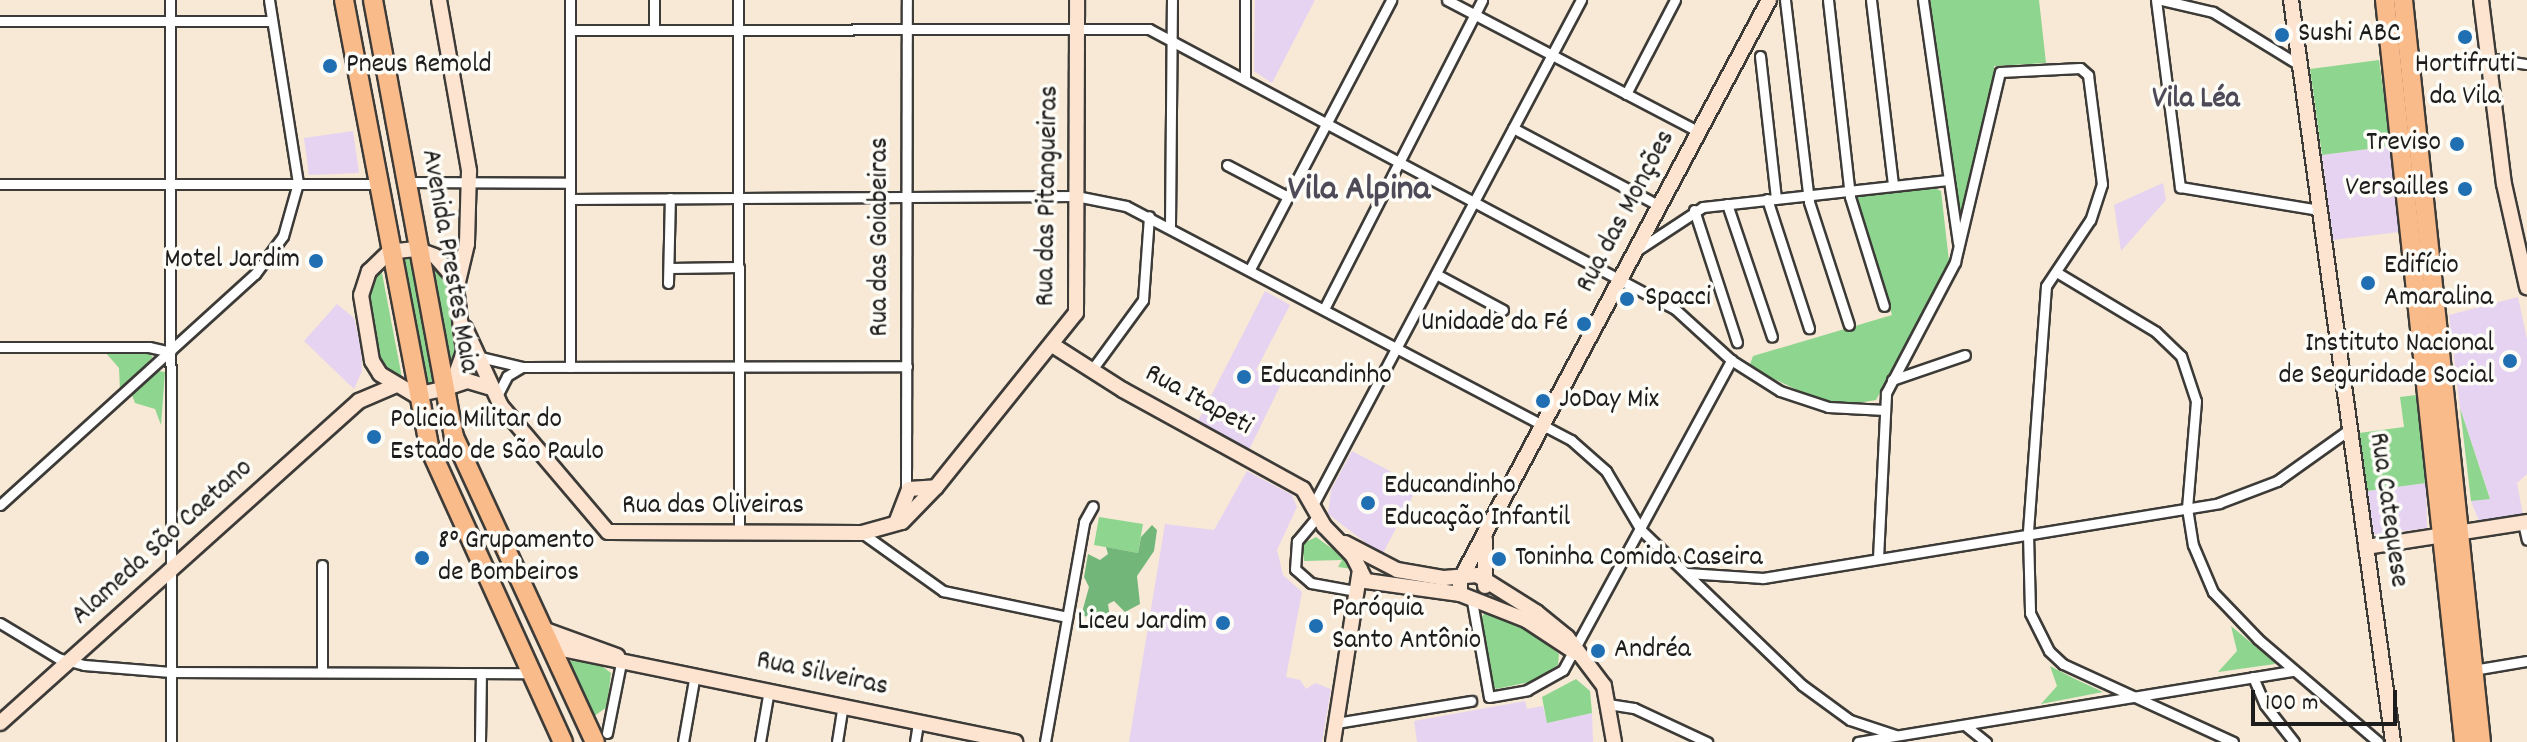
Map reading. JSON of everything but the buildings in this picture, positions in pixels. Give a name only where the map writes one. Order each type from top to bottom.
[{"type":"highway","name":"Avenida Prestes Maia","points":[[344,0],[415,395],[445,489],[563,742]]},
{"type":"highway","name":"Avenida Prestes Maia","points":[[373,0],[416,249],[454,437],[543,629],[601,738]]},
{"type":"highway","points":[[2385,0],[2464,742]]},
{"type":"highway","points":[[2403,0],[2462,533],[2481,742]]},
{"type":"highway","points":[[510,626],[528,641],[552,647]]},
{"type":"street","points":[[170,0],[171,742]]},
{"type":"street","points":[[0,505],[264,264],[288,226],[298,183],[269,0]]},
{"type":"street","points":[[439,0],[469,182],[467,236],[457,287],[465,328],[461,365],[443,389]]},
{"type":"street","points":[[570,0],[570,367]]},
{"type":"street","points":[[654,0],[654,29]]},
{"type":"street","points":[[738,0],[739,533]]},
{"type":"street","name":"Rua das Goiabeiras","points":[[907,0],[907,474],[919,494]]},
{"type":"street","name":"Rua das Pitangueiras","points":[[862,533],[893,526],[1054,346],[1076,313],[1077,0]]},
{"type":"street","points":[[1170,226],[1172,0]]},
{"type":"street","points":[[1245,0],[1245,78]]},
{"type":"street","points":[[1250,269],[1391,0]]},
{"type":"street","points":[[1447,0],[1699,132]]},
{"type":"street","points":[[1324,309],[1482,0]]},
{"type":"street","points":[[1356,596],[1306,582],[1295,569],[1297,541],[1581,0]]},
{"type":"street","points":[[1626,94],[1675,0]]},
{"type":"street","name":"Rua das Monções","points":[[1462,576],[1769,0]]},
{"type":"street","points":[[1785,0],[1809,193],[1849,325]]},
{"type":"street","points":[[1828,0],[1851,189],[1884,306]]},
{"type":"street","points":[[1871,0],[1893,185]]},
{"type":"street","points":[[1923,0],[1946,180],[1959,246]]},
{"type":"street","points":[[2299,65],[2213,12],[2159,0],[2180,187],[2319,210]]},
{"type":"street","name":"Rua Catequese","points":[[2291,0],[2393,742]]},
{"type":"street","points":[[2481,0],[2504,184],[2527,287]]},
{"type":"street","points":[[0,21],[272,21]]},
{"type":"street","points":[[570,30],[1142,28],[1245,78],[1621,279],[1691,320],[1731,360],[1772,387],[1814,403],[1885,410]]},
{"type":"street","points":[[1760,56],[1772,199],[1809,328]]},
{"type":"street","points":[[2488,58],[2527,64]]},
{"type":"street","points":[[1878,558],[1885,410],[1892,380],[1947,283],[1959,246],[2000,72],[2080,68],[2088,75],[2102,184],[2090,220],[2058,273],[2046,286],[2028,534],[2027,596],[2033,623],[2049,651],[2063,664],[2233,742]]},
{"type":"street","points":[[1513,128],[1660,206]]},
{"type":"street","points":[[1227,165],[1288,197]]},
{"type":"street","points":[[1636,251],[1694,210],[1809,193],[1946,180]]},
{"type":"street","points":[[404,182],[570,183]]},
{"type":"street","points":[[0,184],[377,184]]},
{"type":"street","points":[[570,199],[1076,196],[1111,200],[1170,226],[1544,425],[1597,461],[1641,530],[1809,691],[1850,720],[1895,735]]},
{"type":"street","points":[[668,283],[670,198]]},
{"type":"street","points":[[1727,204],[1772,337]]},
{"type":"street","points":[[1694,210],[1737,342]]},
{"type":"street","points":[[1091,371],[1143,300],[1149,216]]},
{"type":"street","points":[[467,236],[453,255],[435,256],[416,249],[389,252],[369,271],[361,295],[372,361],[394,386],[415,395],[468,381],[492,393],[507,376],[522,367]]},
{"type":"street","points":[[435,256],[457,287]]},
{"type":"street","points":[[670,268],[739,267]]},
{"type":"street","points":[[2058,273],[2156,332],[2187,366],[2196,401],[2187,508],[2193,545],[2213,592],[2293,671],[2378,742]]},
{"type":"street","points":[[1436,274],[1503,310]]},
{"type":"street","name":"Rua das Oliveiras","points":[[465,328],[492,393],[603,530],[862,533]]},
{"type":"street","name":"Rua Itapeti","points":[[1054,346],[1091,371],[1298,485],[1338,539]]},
{"type":"street","points":[[0,347],[149,347],[170,352]]},
{"type":"street","points":[[1892,380],[1965,355]]},
{"type":"street","points":[[477,356],[522,367],[907,366]]},
{"type":"street","points":[[1462,576],[1489,697],[1543,683],[1576,653],[1731,360]]},
{"type":"street","name":"Alameda São Caetano","points":[[0,723],[170,574],[359,401],[371,380],[372,361]]},
{"type":"street","name":"Alameda São Caetano","points":[[359,401],[394,386]]},
{"type":"street","points":[[1687,573],[1748,579],[2187,508],[2265,488],[2350,429]]},
{"type":"street","points":[[1045,742],[1084,522],[1093,506]]},
{"type":"street","points":[[2366,547],[2525,523],[2527,540]]},
{"type":"street","points":[[862,533],[943,591],[1067,617]]},
{"type":"street","name":"Rua das Monções","points":[[1486,580],[1487,533]]},
{"type":"street","points":[[1338,539],[1360,571],[1376,582],[1466,598],[1526,620],[1576,653]]},
{"type":"street","points":[[1338,539],[1378,561],[1431,577],[1462,576],[1486,580],[1551,623],[1601,681],[1613,741]]},
{"type":"street","points":[[1356,596],[1376,582],[1378,561]]},
{"type":"street","points":[[1360,571],[1378,561]]},
{"type":"street","points":[[322,565],[322,669]]},
{"type":"street","points":[[1333,742],[1360,571]]},
{"type":"street","points":[[1466,598],[1486,580]]},
{"type":"street","points":[[0,623],[69,663],[171,672],[322,669],[530,673]]},
{"type":"street","name":"Rua Silveiras","points":[[543,629],[620,657]]},
{"type":"street","name":"Rua Silveiras","points":[[552,647],[620,657],[991,740],[1015,742]]},
{"type":"street","points":[[601,738],[620,657]]},
{"type":"street","points":[[2473,670],[2527,661]]},
{"type":"street","points":[[1850,720],[1861,742],[2293,671]]},
{"type":"street","points":[[480,742],[481,673]]},
{"type":"street","points":[[683,742],[695,674]]},
{"type":"street","points":[[2253,677],[2265,705],[2294,742]]},
{"type":"street","points":[[760,742],[769,690]]},
{"type":"street","points":[[1336,723],[1471,701]]},
{"type":"street","points":[[1608,704],[1634,708],[1707,742]]},
{"type":"street","points":[[837,742],[843,706]]},
{"type":"street","points":[[915,742],[918,722]]},
{"type":"street","points":[[1966,726],[1986,742]]},
{"type":"shaded area","points":[[1255,0],[1315,0],[1272,83],[1254,71]]},
{"type":"shaded area","points":[[353,131],[359,173],[309,175],[304,138]]},
{"type":"shaded area","points":[[2391,146],[2399,232],[2333,240],[2322,155]]},
{"type":"shaded area","points":[[2163,183],[2166,200],[2121,251],[2114,205]]},
{"type":"shaded area","name":"Educandinho","points":[[1265,291],[1290,305],[1256,370],[1281,384],[1249,450],[1198,421]]},
{"type":"shaded area","points":[[2518,297],[2527,339],[2527,474],[2517,483],[2523,515],[2479,521],[2471,501],[2490,498],[2460,408],[2449,315]]},
{"type":"shaded area","points":[[337,304],[354,318],[361,350],[362,371],[354,389],[304,341]]},
{"type":"shaded area","name":"Educandinho Educação Infantil","points":[[1352,451],[1418,486],[1382,555],[1328,514],[1331,490]]},
{"type":"shaded area","name":"Liceu Jardim","points":[[1247,471],[1292,495],[1297,507],[1277,550],[1283,575],[1302,592],[1286,677],[1300,680],[1306,689],[1315,683],[1331,689],[1322,742],[1129,742],[1165,524],[1214,530]]},
{"type":"shaded area","points":[[2426,483],[2427,528],[2373,535],[2367,491]]},
{"type":"shaded area","points":[[1525,701],[1527,709],[1543,706],[1547,723],[1592,713],[1593,742],[1417,742],[1414,721]]},
{"type":"green space","points":[[1930,0],[2039,0],[2046,63],[1994,66],[1995,85],[1962,216],[1957,214]]},
{"type":"green space","points":[[2379,60],[2391,146],[2322,155],[2310,69]]},
{"type":"green space","points":[[1932,187],[1941,191],[1949,261],[1876,400],[1853,404],[1816,399],[1749,367],[1753,356],[1892,315],[1853,196]]},
{"type":"green space","points":[[410,258],[433,383],[419,386],[398,260]]},
{"type":"green space","points":[[424,260],[439,269],[452,289],[459,351],[447,377]]},
{"type":"green space","points":[[381,268],[403,383],[379,359],[368,305],[370,286]]},
{"type":"green space","points":[[105,352],[148,353],[153,357],[120,391],[119,368]]},
{"type":"green space","points":[[159,371],[165,372],[161,425],[155,409],[135,403],[132,395]]},
{"type":"green space","points":[[2416,395],[2426,483],[2367,491],[2359,433],[2404,427],[2400,397]]},
{"type":"green space","points":[[2460,408],[2490,499],[2471,501]]},
{"type":"green space","points":[[1099,517],[1143,524],[1138,553],[1094,545]]},
{"type":"green space","points":[[1152,525],[1157,530],[1154,551],[1137,576],[1140,604],[1125,612],[1114,601],[1108,604],[1110,618],[1081,616],[1089,587],[1084,577],[1088,554],[1100,560],[1108,554],[1106,547],[1138,553],[1141,537]]},
{"type":"green space","points":[[1316,537],[1352,563],[1353,569],[1338,567],[1342,560],[1304,561],[1302,544]]},
{"type":"green space","points":[[1485,613],[1531,630],[1559,654],[1558,665],[1535,681],[1496,689],[1489,681],[1480,619]]},
{"type":"green space","points":[[2231,626],[2275,664],[2218,672],[2237,651]]},
{"type":"green space","points":[[574,658],[598,663],[611,673],[607,707],[590,719],[566,666]]},
{"type":"green space","points":[[2050,666],[2103,692],[2041,704],[2057,686]]},
{"type":"green space","points":[[1576,679],[1590,691],[1592,713],[1547,723],[1542,697]]},
{"type":"place","name":"Sushi ABC","points":[[2282,35]]},
{"type":"place","name":"Hortifruti da Vila","points":[[2465,37]]},
{"type":"place","name":"Pneus Remold","points":[[330,66]]},
{"type":"place","name":"Treviso","points":[[2457,144]]},
{"type":"place","name":"Versailles","points":[[2465,189]]},
{"type":"place","name":"Motel Jardim","points":[[316,261]]},
{"type":"place","name":"Edifício Amaralina","points":[[2368,283]]},
{"type":"place","name":"Spacci","points":[[1627,299]]},
{"type":"place","name":"Unidade da Fé","points":[[1584,324]]},
{"type":"place","name":"Instituto Nacional de Seguridade Social","points":[[2510,361]]},
{"type":"place","name":"Educandinho","points":[[1244,377]]},
{"type":"place","name":"JoDay Mix","points":[[1543,401]]},
{"type":"place","name":"Policia Militar do Estado de São Paulo","points":[[374,437]]},
{"type":"place","name":"Educandinho Educação Infantil","points":[[1368,503]]},
{"type":"place","name":"8° Grupamento de Bombeiros","points":[[422,558]]},
{"type":"place","name":"Toninha Comida Caseira","points":[[1499,559]]},
{"type":"place","name":"Liceu Jardim","points":[[1223,623]]},
{"type":"place","name":"Paróquia Santo Antônio","points":[[1316,626]]},
{"type":"place","name":"Andréa","points":[[1598,651]]},
{"type":"district","name":"Vila Léa","points":[[2196,101]]},
{"type":"district","name":"Vila Alpina","points":[[1359,192]]}]
